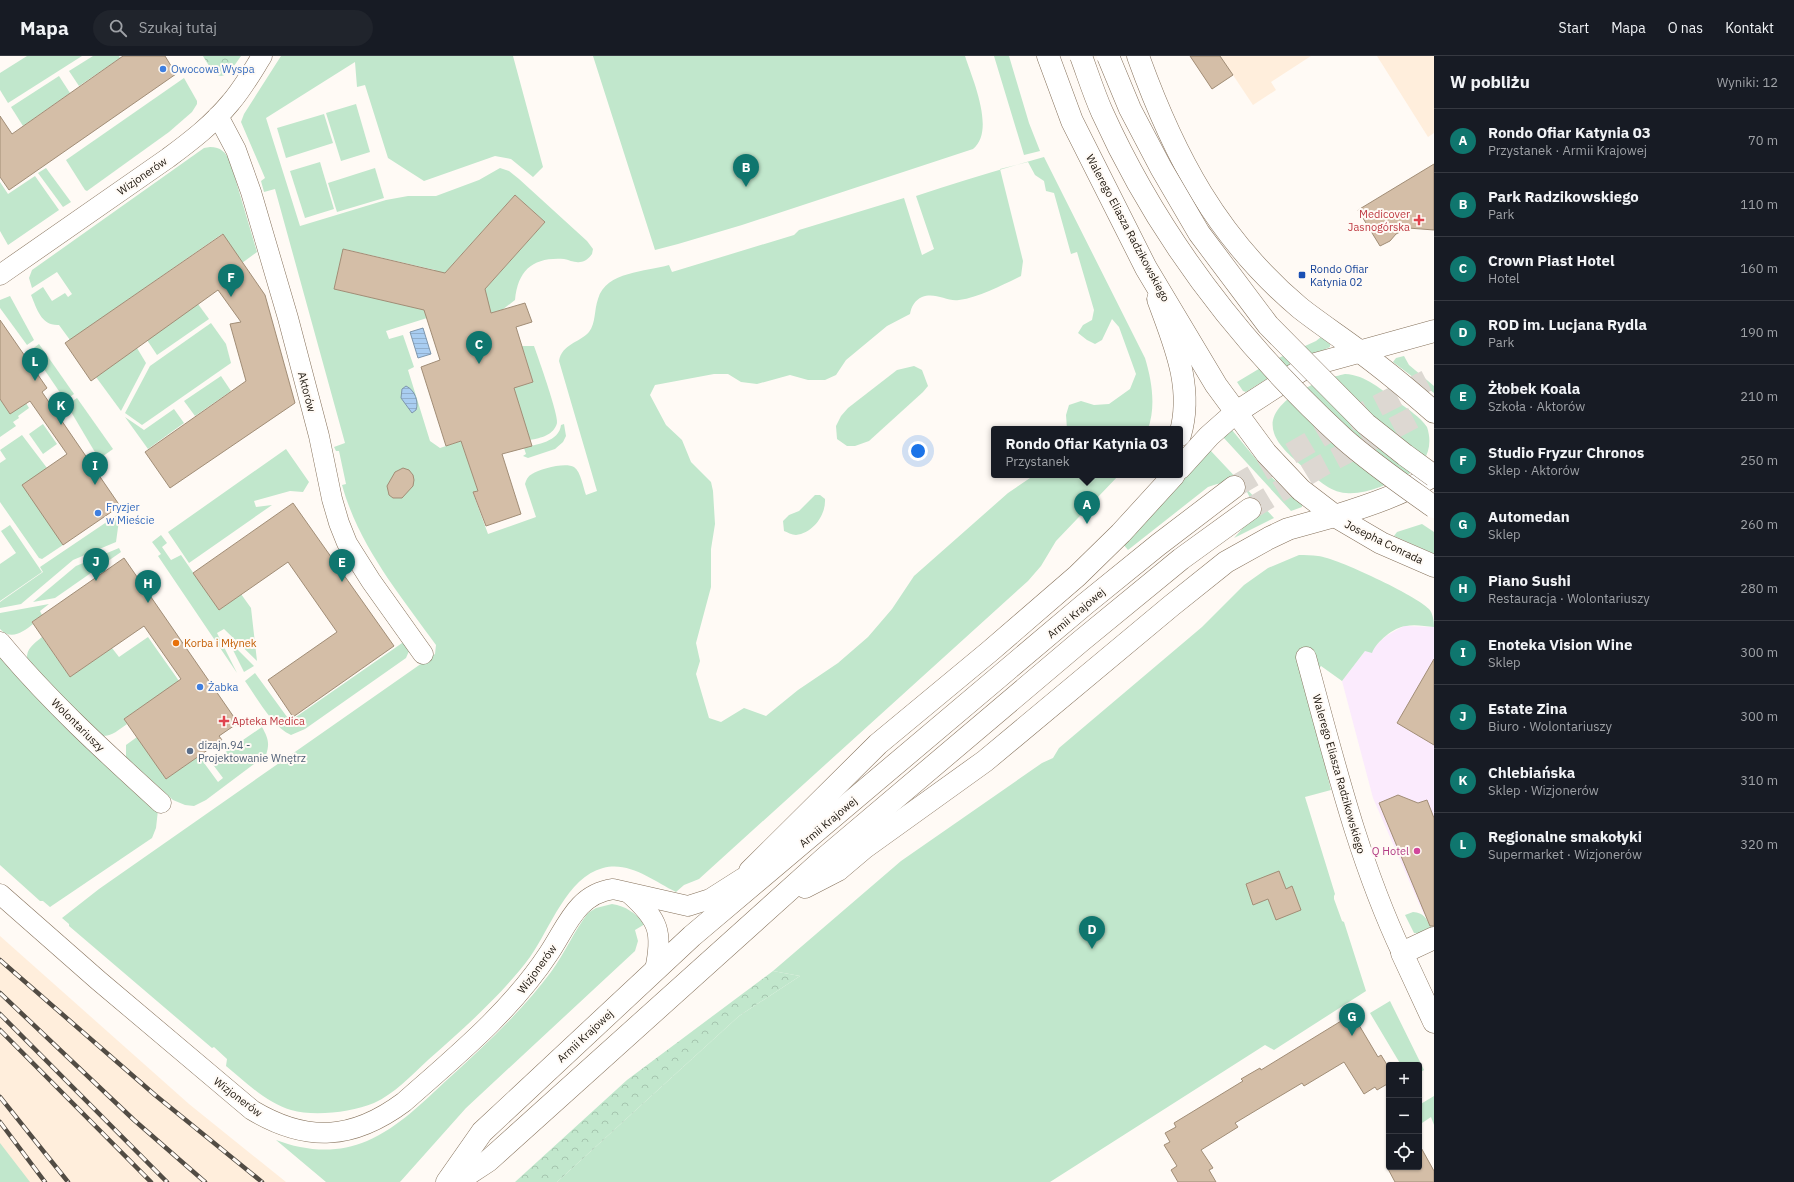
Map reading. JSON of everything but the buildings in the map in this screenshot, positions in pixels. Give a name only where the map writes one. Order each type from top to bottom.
[{"type":"main road","name":"Walerego Eliasza Radzikowskiego","points":[[1048,56],[1072,121],[1146,268],[1216,385],[1235,413],[1266,453],[1301,490],[1336,516]]},
{"type":"main road","points":[[1081,56],[1102,112],[1138,183],[1174,244],[1206,286],[1250,342],[1343,438],[1387,474],[1434,507]]},
{"type":"main road","points":[[777,902],[838,870],[864,848],[985,761],[1226,562],[1288,529],[1336,516],[1384,500],[1416,486],[1434,475],[1405,455],[1366,424],[1268,325],[1196,226],[1161,168],[1130,109],[1108,56]]},
{"type":"main road","points":[[1138,56],[1162,121],[1177,151],[1205,200],[1246,255],[1283,293],[1321,324],[1360,352],[1434,412]]},
{"type":"main road","points":[[1146,268],[1177,350],[1184,381],[1185,412],[1182,426]]},
{"type":"main road","points":[[1183,465],[1209,436],[1235,413],[1300,371],[1315,364],[1434,331]]},
{"type":"main road","points":[[1156,495],[1164,478]]},
{"type":"main road","points":[[692,936],[743,878],[878,744],[1077,576],[1122,532],[1171,478]]},
{"type":"main road","name":"Armii Krajowej","points":[[447,1182],[482,1132],[692,936],[1084,605],[1158,545],[1234,487]]},
{"type":"main road","points":[[456,1182],[488,1161],[827,856],[1081,641],[1181,559],[1250,509]]},
{"type":"main road","name":"Josepha Conrada","points":[[1336,516],[1381,543],[1434,566]]},
{"type":"main road","points":[[1402,953],[1434,938]]},
{"type":"main road","name":"Walerego Eliasza Radzikowskiego","points":[[1402,953],[1434,1022]]},
{"type":"street","name":"Wizjonerów","points":[[0,275],[168,158],[194,138],[218,116],[240,91],[262,56]]},
{"type":"street","name":"Aktorów","points":[[218,116],[236,150],[251,192],[288,318],[320,436],[330,492],[347,543],[423,654]]},
{"type":"street","name":"Wolontariuszy","points":[[0,642],[30,677],[105,751],[161,803]]},
{"type":"street","name":"Walerego Eliasza Radzikowskiego","points":[[1306,657],[1351,824],[1379,903],[1402,953]]},
{"type":"street","name":"Wizjonerów","points":[[0,894],[99,981],[252,1110],[276,1123],[292,1129],[317,1133],[343,1131],[366,1124],[391,1112],[404,1102],[511,1002],[534,976],[572,916],[591,896],[601,891],[613,889],[688,906],[710,899],[743,878]]},
{"type":"street","points":[[630,894],[651,915],[658,927],[660,949],[655,970]]},
{"type":"shaded area","points":[[1190,56],[1311,56],[1271,82],[1276,90],[1253,105],[1233,75],[1212,89]]},
{"type":"shaded area","points":[[1377,56],[1434,56],[1434,133],[1428,137]]},
{"type":"shaded area","points":[[1404,626],[1434,627],[1434,912],[1424,915],[1373,798],[1342,681],[1365,651],[1375,646],[1386,636]]},
{"type":"shaded area","points":[[0,936],[189,1104],[286,1182],[17,1182],[0,1160]]},
{"type":"green space","points":[[27,56],[82,56],[8,103],[0,90],[0,73]]},
{"type":"green space","points":[[93,56],[119,56],[120,58],[79,86],[69,71]]},
{"type":"green space","points":[[203,56],[241,56],[230,70],[222,76],[213,71]]},
{"type":"green space","points":[[281,56],[513,56],[543,167],[533,177],[511,159],[495,156],[424,181],[388,158],[365,85],[357,87],[355,62],[266,118],[300,226],[386,200],[408,196],[436,196],[479,180],[500,168],[509,171],[519,179],[587,241],[593,249],[592,254],[587,260],[582,262],[553,259],[544,260],[529,267],[520,280],[515,300],[502,310],[491,313],[482,292],[545,222],[515,195],[452,265],[455,272],[434,277],[435,270],[344,249],[334,289],[427,310],[427,318],[386,331],[389,339],[403,335],[414,367],[408,370],[430,441],[440,448],[461,441],[478,491],[473,493],[488,534],[536,517],[525,484],[529,476],[541,470],[565,465],[574,467],[580,476],[586,495],[597,491],[559,361],[561,355],[567,347],[589,332],[593,325],[598,299],[602,290],[609,283],[628,274],[669,265],[672,272],[794,235],[799,230],[904,198],[922,255],[934,249],[916,196],[1000,170],[1023,261],[1021,276],[991,290],[959,300],[950,300],[937,296],[920,298],[914,304],[910,314],[887,326],[846,360],[836,375],[825,380],[808,380],[790,375],[757,384],[741,382],[728,374],[714,374],[655,385],[650,395],[666,425],[682,440],[691,462],[711,482],[713,491],[715,524],[711,549],[711,587],[696,643],[700,661],[696,674],[709,718],[721,722],[744,708],[766,716],[798,690],[838,663],[868,637],[892,609],[914,576],[1008,493],[1030,478],[1116,478],[1056,541],[1041,566],[1028,581],[699,879],[684,885],[676,892],[641,873],[623,867],[603,868],[590,873],[579,882],[560,905],[530,957],[507,985],[482,1011],[409,1078],[389,1095],[374,1103],[355,1109],[322,1113],[301,1112],[282,1107],[257,1091],[226,1066],[227,1059],[214,1047],[212,1048],[69,926],[69,924],[62,918],[99,889],[435,654],[436,645],[382,569],[359,529],[349,507],[342,485],[346,484],[339,451],[336,451],[334,447],[345,443],[275,189],[264,192],[261,181],[265,178],[241,122],[244,114]]},
{"type":"green space","points":[[593,56],[965,56],[977,90],[980,104],[982,130],[980,141],[973,149],[742,225],[655,250]]},
{"type":"green space","points":[[994,56],[1009,56],[1029,123],[1040,151],[1024,155]]},
{"type":"green space","points":[[59,76],[70,93],[23,126],[11,107]]},
{"type":"green space","points":[[184,78],[197,101],[197,104],[192,112],[169,132],[87,191],[85,190],[66,160]]},
{"type":"green space","points":[[356,104],[370,152],[341,161],[326,113]]},
{"type":"green space","points":[[324,114],[333,143],[286,158],[277,128]]},
{"type":"green space","points":[[204,148],[217,148],[222,151],[230,161],[257,252],[242,263],[222,234],[70,340],[59,325],[53,325],[44,320],[40,316],[31,295],[43,287],[52,301],[65,293],[68,297],[72,294],[57,272],[32,288],[29,278],[32,270]]},
{"type":"green space","points":[[1044,157],[1145,358],[1150,376],[1152,394],[1152,411],[1149,426],[1067,426],[1066,415],[1069,405],[1081,401],[1094,405],[1109,404],[1130,389],[1136,374],[1119,327],[1112,319],[1102,340],[1095,344],[1078,333],[1083,325],[1092,320],[1094,310],[1077,252],[1071,254],[1054,193],[1046,191],[1044,181],[1035,175],[1028,162],[1015,165]]},
{"type":"green space","points":[[320,162],[334,209],[305,218],[290,171]]},
{"type":"green space","points":[[46,168],[71,202],[63,207],[38,173]]},
{"type":"green space","points":[[375,168],[384,198],[337,212],[328,183]]},
{"type":"green space","points":[[35,176],[59,210],[8,245],[0,231],[0,182],[8,194]]},
{"type":"green space","points":[[10,296],[34,340],[27,345],[0,308],[0,300]]},
{"type":"green space","points":[[198,304],[209,319],[157,355],[147,340]]},
{"type":"green space","points":[[211,323],[226,344],[231,363],[142,425],[125,413],[150,366]]},
{"type":"green space","points":[[1321,337],[1330,344],[1330,347],[1282,369],[1246,392],[1243,391],[1237,382],[1272,361],[1316,341]]},
{"type":"green space","points":[[39,344],[74,394],[65,400],[31,350]]},
{"type":"green space","points":[[522,346],[534,346],[557,418],[557,423],[550,433],[543,437],[530,440],[512,384],[520,386],[533,382]]},
{"type":"green space","points":[[137,348],[146,363],[121,411],[96,377]]},
{"type":"green space","points":[[1404,356],[1409,365],[1434,386],[1434,393],[1393,362],[1396,358]]},
{"type":"green space","points":[[914,366],[922,370],[928,386],[923,392],[869,441],[855,446],[847,446],[837,439],[836,426],[841,416],[848,408],[897,370]]},
{"type":"green space","points":[[1345,374],[1360,377],[1380,388],[1421,420],[1427,427],[1429,435],[1426,456],[1419,467],[1407,475],[1378,488],[1354,493],[1340,492],[1328,487],[1295,460],[1276,438],[1273,421],[1277,411],[1296,393],[1309,386]]},
{"type":"green space","points":[[221,376],[231,391],[195,416],[184,401]]},
{"type":"green space","points":[[77,398],[113,449],[99,459],[67,405]]},
{"type":"green space","points":[[0,399],[10,414],[26,403],[29,408],[18,416],[19,418],[13,422],[16,426],[0,437]]},
{"type":"green space","points":[[174,409],[184,423],[148,449],[125,417],[144,430]]},
{"type":"green space","points":[[43,424],[57,444],[43,454],[29,434]]},
{"type":"green space","points":[[564,424],[566,436],[563,442],[555,449],[528,458],[523,456],[526,454],[524,448],[552,439],[559,431],[561,425]]},
{"type":"green space","points":[[1232,430],[1269,475],[1302,504],[1302,507],[1291,511],[1223,437]]},
{"type":"green space","points":[[22,435],[47,468],[63,545],[42,559],[39,558],[0,502],[0,463],[6,459],[0,450]]},
{"type":"green space","points":[[286,449],[309,482],[303,492],[290,491],[254,501],[256,507],[272,505],[189,563],[168,532]]},
{"type":"green space","points":[[1210,450],[1274,518],[1234,538],[1251,519],[1249,495],[1240,486],[1221,483],[1208,487],[1128,550],[1123,544]]},
{"type":"green space","points":[[815,495],[820,495],[825,499],[825,505],[821,517],[813,527],[802,534],[796,535],[784,531],[783,521],[789,515],[799,511]]},
{"type":"green space","points":[[120,513],[116,542],[73,560],[21,604],[0,608],[0,602],[43,572],[40,567]]},
{"type":"green space","points":[[1422,524],[1434,532],[1434,554],[1394,536],[1397,532]]},
{"type":"green space","points":[[10,525],[42,572],[0,601],[0,564],[16,553],[1,531]]},
{"type":"green space","points":[[161,535],[167,543],[162,547],[171,560],[181,555],[219,610],[241,594],[251,608],[257,661],[224,629],[217,633],[237,673],[158,556],[161,554],[152,542]]},
{"type":"green space","points":[[119,548],[121,552],[55,598],[33,602],[76,566]]},
{"type":"green space","points":[[1299,555],[1328,558],[1376,578],[1422,603],[1429,609],[1433,620],[1434,627],[1409,625],[1391,632],[1377,644],[1372,653],[1365,651],[1342,681],[1321,666],[1305,683],[1331,790],[1305,797],[1335,894],[1334,899],[1342,921],[1344,922],[1366,991],[1274,1050],[1265,1045],[1050,1182],[557,1182],[739,1016],[800,976],[773,971],[901,861],[1042,763],[1053,758],[1059,748],[1202,627],[1244,585],[1268,568]]},
{"type":"green space","points":[[49,604],[40,611],[42,615],[32,622],[33,624],[25,630],[13,635],[4,633],[0,629],[0,613]]},
{"type":"green space","points":[[42,637],[70,677],[112,648],[119,657],[148,637],[179,681],[124,719],[127,724],[118,731],[100,736],[27,660],[29,649]]},
{"type":"green space","points":[[228,640],[254,666],[244,672]]},
{"type":"green space","points":[[405,641],[409,651],[406,658],[305,729],[291,735],[278,726],[272,719],[245,681],[255,673],[290,721]]},
{"type":"green space","points":[[0,655],[158,810],[156,828],[152,838],[50,907],[43,901],[40,901],[0,865]]},
{"type":"green space","points":[[262,727],[268,741],[266,755],[206,800],[194,806],[185,805],[173,800],[126,757],[126,745],[137,737],[166,779],[199,756],[218,782],[223,778],[211,762]]},
{"type":"green space","points":[[612,904],[622,906],[645,924],[635,930],[638,941],[635,951],[466,1108],[400,1182],[326,1182],[276,1140],[310,1149],[321,1150],[344,1148],[367,1141],[390,1129],[420,1105],[475,1054],[527,1001],[556,965],[588,913],[596,908]]},
{"type":"green space","points":[[1413,912],[1424,916],[1431,927],[1420,933],[1414,933],[1405,915]]},
{"type":"green space","points":[[773,971],[800,976],[739,1016],[557,1182],[515,1182],[627,1080]]},
{"type":"green space","points":[[1390,1001],[1420,1062],[1399,1062],[1370,1013]]},
{"type":"green space","points":[[1434,1096],[1434,1125],[1431,1117],[1422,1123],[1422,1103]]},
{"type":"green space","points":[[0,1143],[30,1182],[0,1182]]},
{"type":"water","points":[[423,328],[431,354],[418,358],[410,332]]},
{"type":"water","points":[[406,386],[412,390],[417,400],[416,410],[412,413],[401,398],[402,389]]},
{"type":"tunnel","points":[[1234,487],[1338,426],[1434,377]]},
{"type":"tunnel","points":[[1250,509],[1323,465],[1434,407]]},
{"type":"railway","points":[[0,960],[155,1095],[262,1182]]},
{"type":"railway","points":[[0,993],[134,1120],[205,1182]]},
{"type":"railway","points":[[0,1014],[167,1182]]},
{"type":"railway","points":[[0,1030],[151,1182]]},
{"type":"railway","points":[[0,1097],[68,1182]]},
{"type":"railway","points":[[0,1122],[45,1182]]},
{"type":"place","name":"Owocowa Wyspa","points":[[163,69]]},
{"type":"place","name":"Park Radzikowskiego","points":[[746,187]]},
{"type":"place","name":"Medicover Jasnogórska","points":[[1419,220]]},
{"type":"place","name":"Rondo Ofiar Katynia 02","points":[[1302,275]]},
{"type":"place","name":"Studio Fryzur Chronos","points":[[231,297]]},
{"type":"place","name":"Crown Piast Hotel","points":[[479,364]]},
{"type":"place","name":"Regionalne smakołyki","points":[[35,381]]},
{"type":"place","name":"Chlebiańska","points":[[61,425]]},
{"type":"place","name":"Enoteka Vision Wine","points":[[95,485]]},
{"type":"place","name":"Fryzjer w Mieście","points":[[98,513]]},
{"type":"place","name":"Rondo Ofiar Katynia 03","points":[[1087,524]]},
{"type":"place","name":"Estate Zina","points":[[96,581]]},
{"type":"place","name":"Żłobek Koala","points":[[342,582]]},
{"type":"place","name":"Piano Sushi","points":[[148,603]]},
{"type":"place","name":"Korba i Młynek","points":[[176,643]]},
{"type":"place","name":"Żabka","points":[[200,687]]},
{"type":"place","name":"Apteka Medica","points":[[224,721]]},
{"type":"place","name":"dizajn.94 - Projektowanie Wnętrz","points":[[190,751]]},
{"type":"place","name":"Q Hotel","points":[[1417,851]]},
{"type":"place","name":"ROD im. Lucjana Rydla","points":[[1092,949]]},
{"type":"place","name":"Automedan","points":[[1352,1036]]}]
